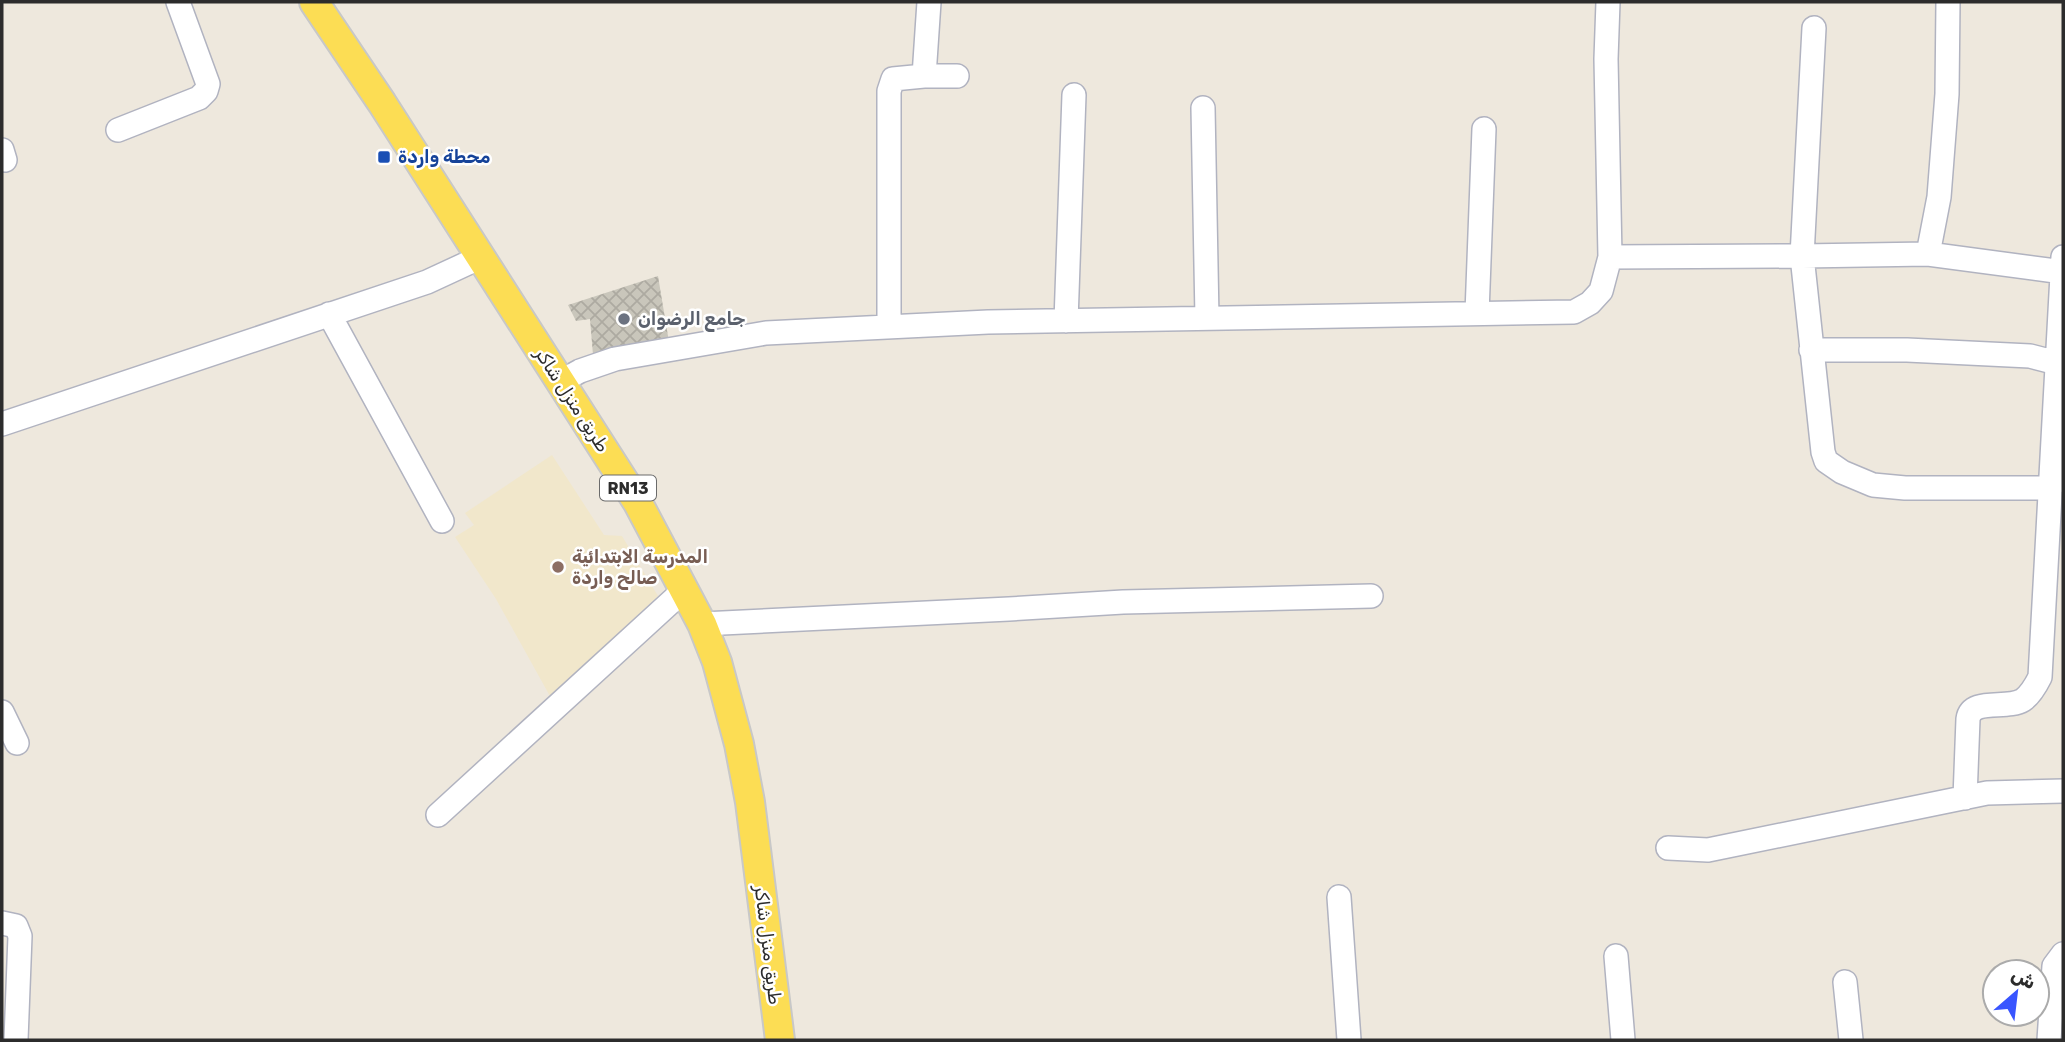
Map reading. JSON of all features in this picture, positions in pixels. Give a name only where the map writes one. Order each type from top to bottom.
[{"type":"main road","name":"طريق منزل شاكر","points":[[314,2],[638,503],[702,624],[717,662],[739,744],[752,816],[780,1040]]},
{"type":"street","points":[[118,131],[199,98],[206,91],[208,84],[178,2]]},
{"type":"street","points":[[925,76],[929,2]]},
{"type":"street","points":[[560,382],[615,359],[766,333],[1066,321],[1574,312],[1590,303],[1601,290],[1610,257],[1605,59],[1608,2]]},
{"type":"street","points":[[1928,254],[1939,197],[1947,94],[1948,2]]},
{"type":"street","points":[[1814,28],[1802,256],[1826,461],[1842,472],[1873,485],[1905,488],[2051,488]]},
{"type":"street","points":[[890,326],[891,82],[897,77],[957,76]]},
{"type":"street","points":[[1066,321],[1074,95]]},
{"type":"street","points":[[1203,108],[1207,318]]},
{"type":"street","points":[[1477,313],[1484,129]]},
{"type":"street","points":[[1610,257],[1928,254],[2063,267],[2040,677],[2022,701],[2012,705],[1977,706],[1970,711],[1965,798]]},
{"type":"street","points":[[2,424],[427,282],[481,257]]},
{"type":"street","points":[[329,314],[442,521]]},
{"type":"street","points":[[1811,350],[1907,350],[2030,356],[2057,363]]},
{"type":"street","points":[[438,815],[684,590]]},
{"type":"street","points":[[702,624],[1123,602],[1371,596]]},
{"type":"street","points":[[2,712],[17,743]]},
{"type":"street","points":[[1668,848],[1708,850],[1987,793],[2063,791]]},
{"type":"street","points":[[1339,897],[1349,1040]]},
{"type":"street","points":[[2,923],[16,926],[20,936],[16,1040]]},
{"type":"street","points":[[2049,1040],[2053,966],[2063,954]]},
{"type":"street","points":[[1616,956],[1623,1040]]},
{"type":"street","points":[[1845,982],[1851,1040]]},
{"type":"shaded area","name":"المدرسة الابتدائية صالح واردة","points":[[552,455],[604,535],[622,536],[658,596],[551,698],[496,599],[455,537],[474,525],[465,513]]},
{"type":"building","points":[[658,276],[669,342],[593,355],[590,319],[576,321],[568,305]]},
{"type":"place","name":"محطة واردة","points":[[384,157]]},
{"type":"place","name":"جامع الرضوان","points":[[624,319]]},
{"type":"place","name":"المدرسة الابتدائية صالح واردة","points":[[558,567]]}]
